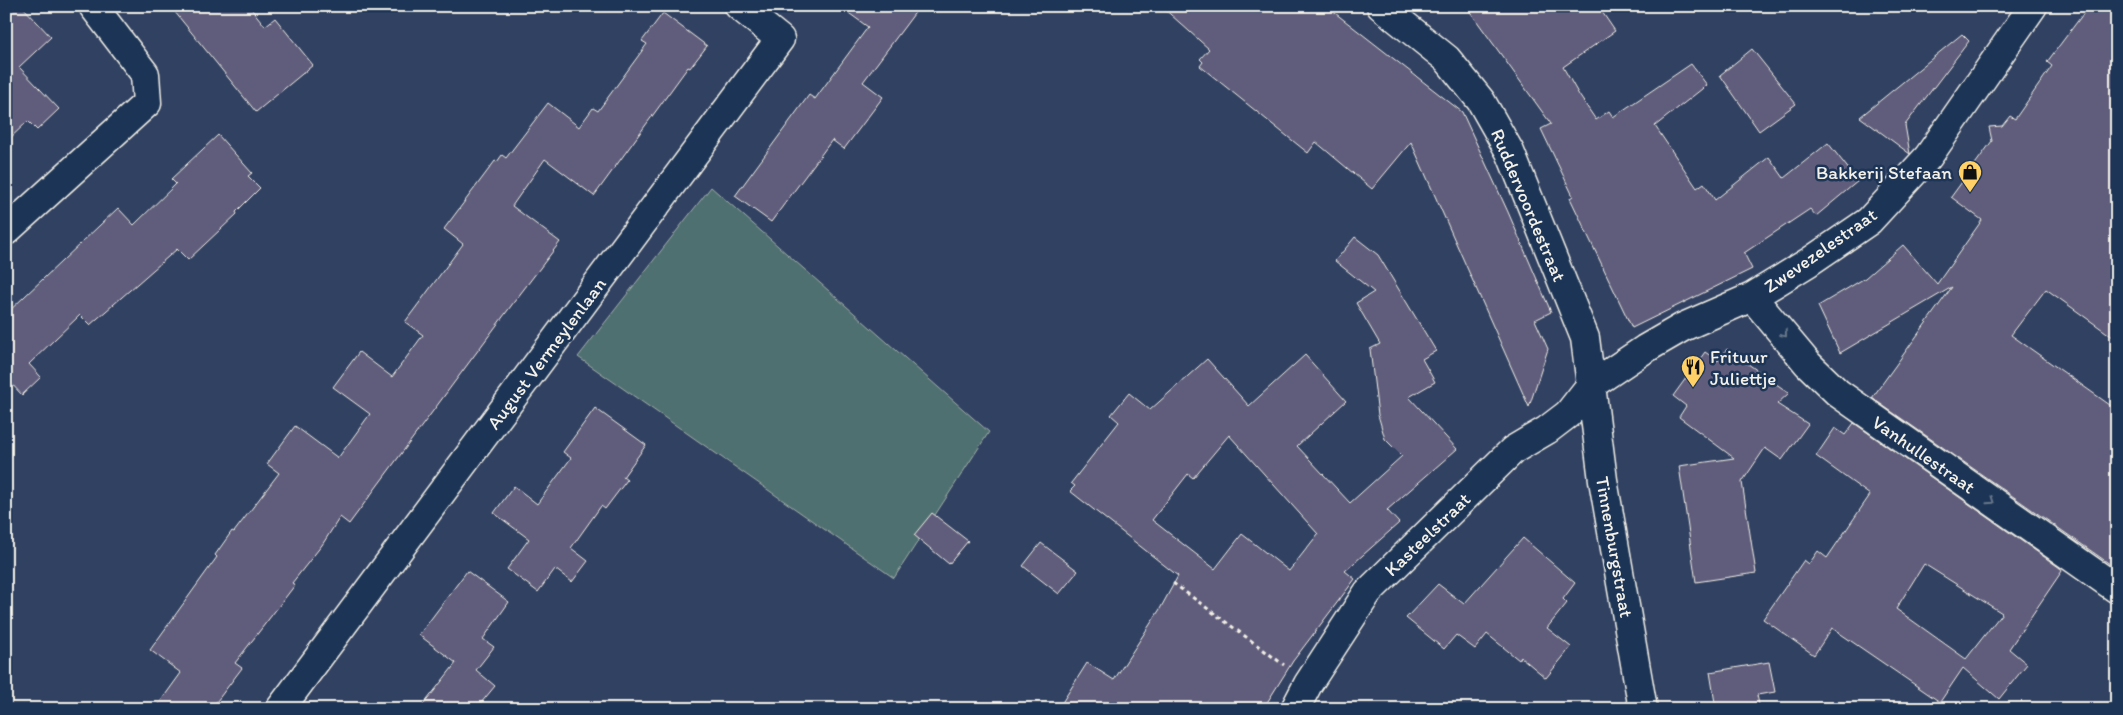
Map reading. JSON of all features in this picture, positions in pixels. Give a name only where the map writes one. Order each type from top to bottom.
[{"type":"street","points":[[6,231],[147,104],[145,74],[93,6]]},
{"type":"street","name":"August Vermeylenlaan","points":[[280,709],[780,39],[739,6]]},
{"type":"street","name":"Ruddervoordestraat","points":[[1381,6],[1447,59],[1481,101],[1510,152],[1585,338],[1590,386]]},
{"type":"street","name":"Zwevezelestraat","points":[[1590,386],[1645,349],[1682,328],[1752,297],[1809,262],[1869,221],[1928,157],[2033,6]]},
{"type":"street","name":"Vanhullestraat","points":[[1752,297],[1808,364],[1838,393],[2117,589]]},
{"type":"street","name":"Kasteelstraat","points":[[1295,709],[1308,684],[1368,592],[1513,450],[1547,430],[1568,414],[1590,386]]},
{"type":"street","name":"Tinnenburgstraat","points":[[1590,386],[1603,480],[1643,709]]},
{"type":"path","points":[[1173,583],[1308,684]]},
{"type":"green space","points":[[711,187],[989,432],[894,578],[578,357]]},
{"type":"building","points":[[6,6],[22,6],[51,37],[19,67],[59,109],[37,130],[28,121],[6,142]]},
{"type":"building","points":[[170,6],[249,6],[265,26],[275,18],[313,65],[256,112]]},
{"type":"building","points":[[839,6],[920,6],[863,82],[883,97],[844,149],[832,140],[771,222],[735,196],[809,95],[815,99],[868,27]]},
{"type":"building","points":[[1161,6],[1326,6],[1462,112],[1551,312],[1535,320],[1548,349],[1529,407],[1411,142],[1372,189],[1316,142],[1308,153],[1200,66],[1203,62],[1200,59],[1209,49]]},
{"type":"building","points":[[1466,6],[1598,6],[1615,31],[1563,67],[1596,120],[1609,111],[1613,117],[1691,64],[1707,85],[1655,126],[1697,188],[1704,183],[1715,200],[1769,157],[1784,178],[1828,143],[1858,181],[1816,216],[1810,209],[1744,253],[1752,269],[1632,328],[1570,198],[1573,196],[1541,129],[1551,124]]},
{"type":"building","points":[[2089,6],[2117,6],[2117,340],[2046,289],[2011,335],[2117,410],[2117,569],[1872,398],[1952,287],[1840,353],[1818,306],[1865,278],[1903,245],[1937,284],[1982,220],[1951,197],[1992,141],[1989,127],[2002,126],[2010,116],[2015,119],[2052,66],[2047,62]]},
{"type":"building","points":[[663,13],[707,46],[690,68],[688,67],[594,196],[545,159],[512,206],[560,242],[349,524],[340,517],[322,545],[292,583],[295,585],[235,663],[242,668],[211,709],[155,709],[181,673],[150,650],[217,557],[215,555],[232,531],[234,532],[279,473],[267,464],[295,426],[338,458],[370,414],[333,387],[359,352],[392,377],[423,335],[405,322],[463,244],[444,229],[495,161],[497,162],[502,155],[506,158],[548,103],[579,127],[593,108],[598,111],[647,44],[642,41]]},
{"type":"building","points":[[1962,34],[1969,41],[1905,125],[1910,154],[1860,117]]},
{"type":"building","points":[[1752,49],[1796,104],[1759,131],[1720,75]]},
{"type":"building","points":[[218,135],[252,173],[248,176],[260,188],[236,212],[237,214],[188,260],[177,249],[90,325],[80,315],[29,364],[41,377],[22,395],[10,382],[6,386],[6,314],[118,208],[134,225],[176,184],[171,179]]},
{"type":"building","points":[[1355,237],[1378,255],[1436,351],[1422,359],[1435,382],[1409,397],[1457,449],[1387,510],[1399,523],[1345,571],[1355,579],[1293,661],[1263,709],[1058,709],[1087,663],[1114,680],[1160,609],[1178,576],[1070,491],[1075,486],[1071,483],[1119,422],[1111,415],[1129,393],[1150,410],[1207,359],[1249,406],[1305,355],[1346,401],[1297,446],[1350,503],[1402,456],[1385,439],[1378,415],[1370,349],[1380,344],[1356,303],[1374,292],[1335,261]],"holes":[[[1229,435],[1318,534],[1289,571],[1242,534],[1215,569],[1152,520],[1188,474],[1193,478]]]},
{"type":"building","points":[[1727,349],[1789,393],[1777,404],[1808,424],[1782,460],[1765,448],[1742,482],[1756,573],[1696,582],[1679,466],[1734,458],[1679,417],[1686,406],[1673,396],[1705,352],[1718,361]]},
{"type":"building","points":[[595,408],[646,445],[623,477],[627,480],[605,509],[601,506],[571,548],[588,561],[572,582],[555,569],[538,592],[507,569],[529,539],[494,513],[514,486],[537,504],[571,458],[563,452]]},
{"type":"building","points":[[1854,423],[2062,571],[2009,649],[2027,664],[1999,699],[1963,668],[1940,702],[1832,628],[1814,655],[1763,619],[1804,560],[1809,564],[1818,551],[1827,558],[1870,495],[1816,456],[1835,428],[1845,435]],"holes":[[[1924,564],[2002,613],[1966,659],[1896,609]]]},
{"type":"building","points":[[932,513],[968,541],[949,564],[914,535]]},
{"type":"building","points":[[1523,538],[1575,583],[1563,599],[1567,603],[1547,628],[1571,647],[1546,678],[1521,657],[1519,660],[1487,634],[1475,649],[1456,635],[1444,649],[1406,618],[1438,584],[1464,604]]},
{"type":"building","points":[[1041,543],[1078,571],[1059,594],[1023,566]]},
{"type":"building","points":[[467,571],[509,602],[483,639],[494,647],[476,670],[495,686],[476,709],[420,709],[456,663],[419,635]]},
{"type":"building","points":[[1769,662],[1775,692],[1757,695],[1760,709],[1716,709],[1710,672]]},
{"type":"place","name":"Bakkerij Stefaan","points":[[1970,193]]},
{"type":"place","name":"Frituur Juliettje","points":[[1693,388]]}]
